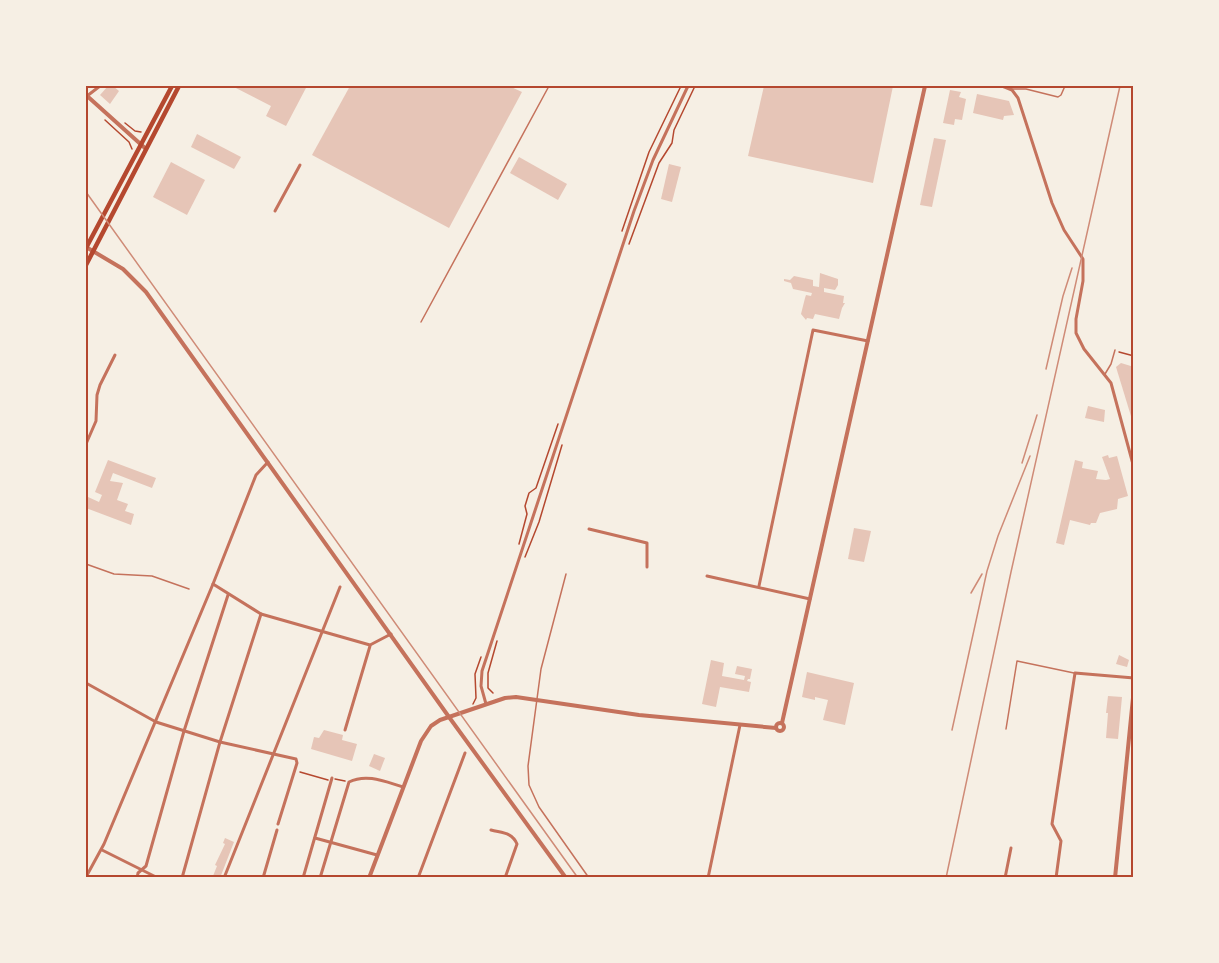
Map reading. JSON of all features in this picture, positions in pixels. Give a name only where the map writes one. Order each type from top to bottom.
[{"type":"main road","points":[[86,247],[172,86]]},
{"type":"main road","points":[[86,265],[179,86]]},
{"type":"main road","points":[[133,159],[138,162]]},
{"type":"street","points":[[100,86],[86,96],[146,149]]},
{"type":"street","points":[[487,705],[480,684],[482,671],[645,180],[688,86]]},
{"type":"street","points":[[369,878],[425,734],[440,720],[511,698],[538,698],[613,712],[782,730],[925,86]]},
{"type":"street","points":[[1002,86],[1010,89],[1018,98],[1056,214],[1083,259],[1083,281],[1076,329],[1081,344],[1105,374],[1114,394],[1134,468]]},
{"type":"street","points":[[275,211],[300,165]]},
{"type":"street","points":[[86,247],[123,269],[146,292],[566,878]]},
{"type":"street","points":[[759,586],[813,330],[868,341]]},
{"type":"street","points":[[86,444],[96,421],[97,395],[100,385],[115,355]]},
{"type":"street","points":[[86,878],[102,850],[156,722],[256,475],[268,462]]},
{"type":"street","points":[[589,529],[647,543],[647,567]]},
{"type":"street","points":[[707,576],[810,598]]},
{"type":"street","points":[[213,584],[261,614],[370,645]]},
{"type":"street","points":[[224,878],[340,587]]},
{"type":"street","points":[[137,878],[146,866],[184,731],[228,595]]},
{"type":"street","points":[[182,878],[220,742],[261,614]]},
{"type":"street","points":[[345,730],[370,645],[391,633]]},
{"type":"street","points":[[1056,878],[1061,841],[1052,824],[1075,673],[1134,678]]},
{"type":"street","points":[[86,683],[156,722],[220,742],[297,760],[279,824]]},
{"type":"street","points":[[1115,878],[1134,688]]},
{"type":"street","points":[[708,878],[740,725]]},
{"type":"street","points":[[418,878],[465,753]]},
{"type":"street","points":[[1126,763],[1132,763]]},
{"type":"street","points":[[320,878],[349,782],[364,778],[404,787]]},
{"type":"street","points":[[303,878],[332,780]]},
{"type":"street","points":[[263,878],[277,830]]},
{"type":"street","points":[[491,830],[509,834],[514,837],[517,844],[505,878]]},
{"type":"street","points":[[315,838],[377,855]]},
{"type":"street","points":[[1005,878],[1011,848]]},
{"type":"street","points":[[102,850],[158,878]]},
{"type":"lane","points":[[421,322],[549,86]]},
{"type":"lane","points":[[1010,89],[1026,89],[1058,97],[1065,86]]},
{"type":"lane","points":[[1111,86],[1115,87]]},
{"type":"lane","points":[[1105,374],[1115,350]]},
{"type":"lane","points":[[86,564],[110,574],[152,576],[189,589]]},
{"type":"lane","points":[[566,574],[541,669],[528,766],[529,784],[539,807],[589,878]]},
{"type":"lane","points":[[1006,729],[1017,661],[1075,673]]},
{"type":"path","points":[[626,251],[659,163],[672,143],[674,130],[695,86]]},
{"type":"path","points":[[99,114],[129,142],[132,150]]},
{"type":"path","points":[[1115,350],[1134,357]]},
{"type":"path","points":[[525,558],[539,522],[563,442]]},
{"type":"path","points":[[493,693],[488,688],[487,679],[499,637]]},
{"type":"path","points":[[295,770],[349,782]]},
{"type":"building","points":[[108,86],[113,86],[119,91],[110,104],[100,95]]},
{"type":"building","points":[[232,86],[307,86],[286,126],[266,116],[271,106]]},
{"type":"building","points":[[350,86],[509,86],[522,92],[449,228],[312,155]]},
{"type":"building","points":[[764,86],[893,86],[873,183],[748,156]]},
{"type":"building","points":[[950,90],[961,92],[959,97],[966,99],[962,120],[955,119],[954,125],[943,123]]},
{"type":"building","points":[[977,94],[1009,101],[1014,115],[1004,116],[1003,120],[973,113]]},
{"type":"building","points":[[197,134],[241,157],[234,169],[191,147]]},
{"type":"building","points":[[934,138],[946,140],[932,207],[920,205]]},
{"type":"building","points":[[519,157],[567,184],[558,200],[510,173]]},
{"type":"building","points":[[171,162],[205,180],[187,215],[153,197]]},
{"type":"building","points":[[669,164],[681,167],[672,202],[661,199]]},
{"type":"building","points":[[820,273],[838,279],[835,290],[824,288],[824,292],[844,296],[843,303],[845,303],[839,319],[815,314],[813,319],[807,318],[806,320],[801,314],[806,295],[811,296],[812,293],[793,289],[791,283],[784,281],[794,276],[813,280],[813,286],[819,287]]},
{"type":"building","points":[[1121,363],[1134,367],[1134,426],[1116,367]]},
{"type":"building","points":[[1088,406],[1105,410],[1104,422],[1085,418]]},
{"type":"building","points":[[1108,455],[1109,458],[1117,456],[1128,496],[1118,499],[1117,509],[1100,513],[1096,523],[1090,525],[1070,520],[1064,545],[1056,543],[1075,460],[1083,462],[1082,468],[1098,471],[1096,479],[1106,480],[1110,479],[1102,457]]},
{"type":"building","points":[[108,460],[156,478],[152,488],[113,473],[110,481],[123,483],[117,500],[128,504],[125,511],[134,514],[131,525],[86,508],[88,497],[99,502],[102,495],[95,492]]},
{"type":"building","points":[[854,528],[871,531],[864,562],[848,559]]},
{"type":"building","points":[[1119,655],[1129,660],[1127,667],[1116,664]]},
{"type":"building","points":[[711,660],[724,663],[722,676],[744,680],[745,676],[735,674],[737,666],[752,669],[750,679],[747,681],[751,682],[749,692],[720,687],[716,707],[702,704]]},
{"type":"building","points":[[807,672],[854,683],[845,725],[823,720],[828,700],[802,697]]},
{"type":"building","points":[[1108,696],[1122,697],[1118,739],[1106,738]]},
{"type":"building","points":[[324,730],[343,735],[342,740],[357,744],[352,761],[311,749],[314,737],[319,738]]},
{"type":"building","points":[[374,754],[385,758],[380,771],[369,766]]},
{"type":"building","points":[[225,838],[234,842],[220,878],[217,878],[213,876],[217,866],[215,865],[225,844],[223,843]]},
{"type":"railway","points":[[946,878],[1011,572],[1120,86]]},
{"type":"railway","points":[[86,192],[578,878]]},
{"type":"railway","points":[[1046,369],[1072,268]]},
{"type":"railway","points":[[1022,463],[1037,415]]},
{"type":"railway","points":[[952,730],[987,571],[998,536],[1030,456]]},
{"type":"railway","points":[[971,593],[982,574]]}]
